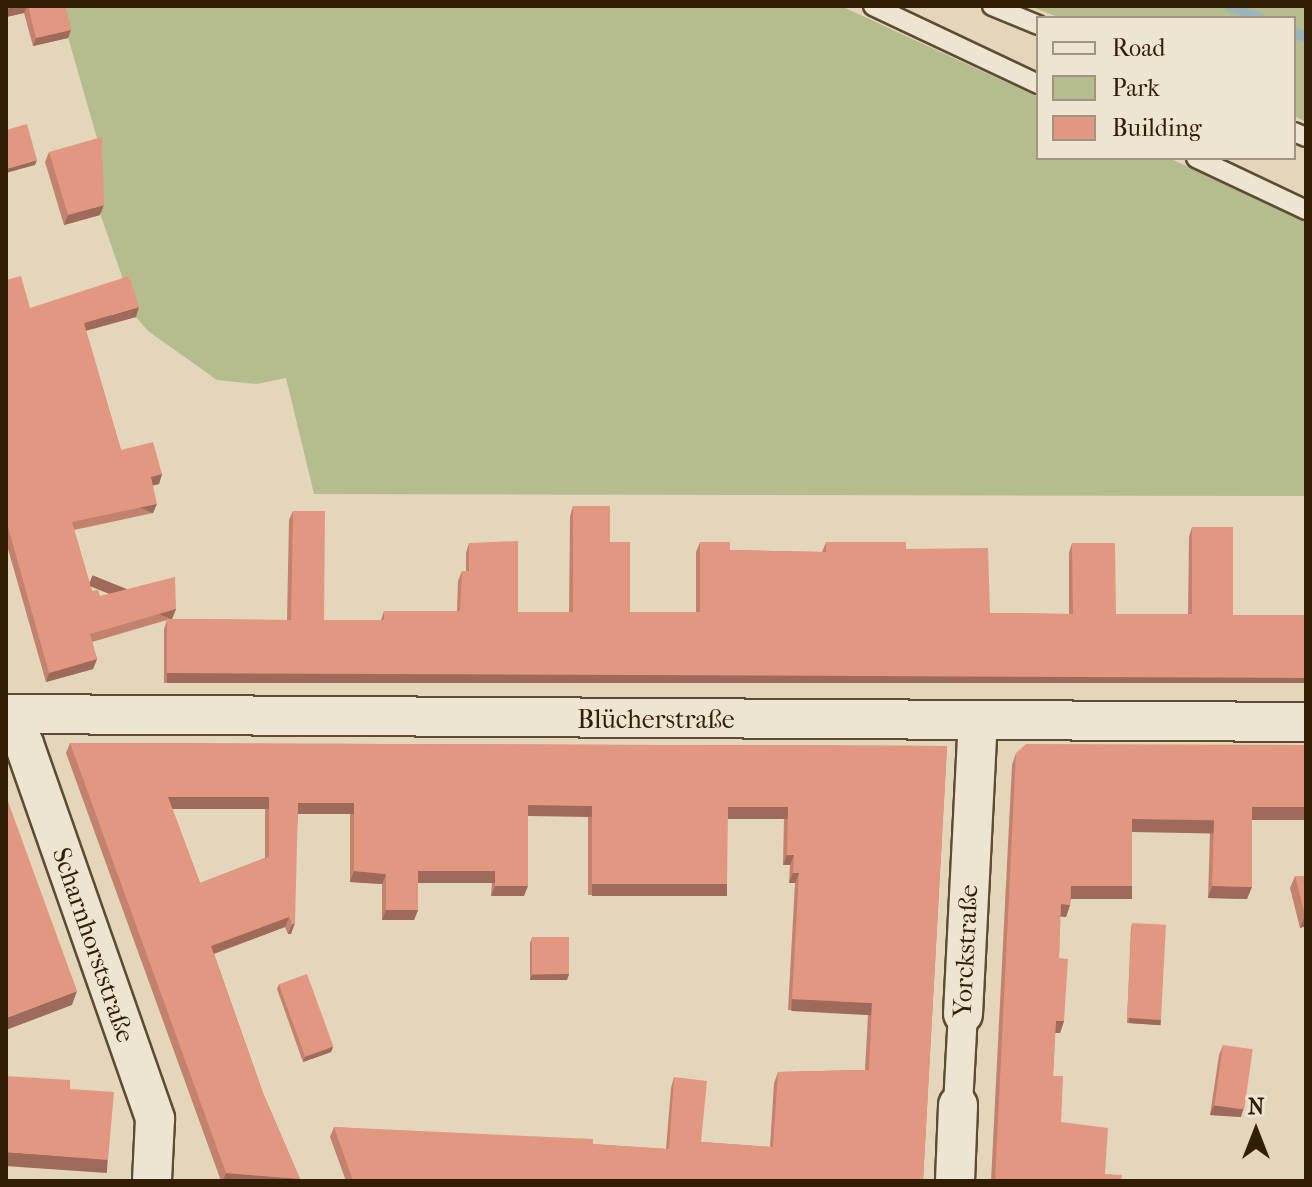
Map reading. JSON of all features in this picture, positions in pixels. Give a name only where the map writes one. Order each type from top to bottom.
[{"type":"street","name":"Blücherstraße","points":[[6,714],[1306,722]]},
{"type":"street","name":"Scharnhorststraße","points":[[6,714],[24,744],[155,1119],[152,1181]]},
{"type":"street","name":"Yorckstraße","points":[[955,1181],[978,721]]},
{"type":"lane","points":[[873,6],[1036,83]]},
{"type":"lane","points":[[992,6],[1036,24]]},
{"type":"lane","points":[[1200,160],[1306,210]]},
{"type":"green space","points":[[59,6],[841,6],[1036,96],[1036,160],[1173,160],[1306,222],[1306,496],[314,494],[286,378],[257,384],[217,380],[148,331],[136,317],[101,216],[99,145]]},
{"type":"green space","points":[[1029,6],[1306,6],[1306,122],[1296,117],[1296,16],[1056,16]]},
{"type":"building","points":[[28,6],[65,6],[71,30],[36,38]]},
{"type":"building","points":[[27,124],[37,160],[6,169],[6,130]]},
{"type":"building","points":[[102,137],[104,205],[68,215],[49,152]]},
{"type":"building","points":[[21,276],[30,308],[129,276],[139,307],[84,323],[121,450],[153,442],[162,474],[151,477],[157,504],[72,522],[92,591],[98,590],[100,596],[175,577],[176,609],[90,634],[97,659],[49,673],[6,520],[6,280]]},
{"type":"building","points":[[573,506],[610,506],[610,542],[630,542],[630,612],[700,612],[700,542],[730,542],[730,550],[826,552],[826,542],[906,542],[906,549],[988,548],[990,613],[1073,614],[1072,543],[1115,543],[1116,614],[1192,614],[1192,527],[1233,527],[1233,615],[1306,615],[1306,678],[167,673],[167,619],[291,620],[293,511],[325,511],[324,620],[384,620],[384,611],[460,611],[462,571],[469,571],[469,543],[518,541],[518,612],[573,612]]},
{"type":"building","points":[[70,743],[947,746],[923,1181],[353,1181],[334,1127],[593,1139],[593,1144],[669,1149],[674,1077],[707,1081],[701,1142],[773,1147],[778,1072],[869,1070],[872,1003],[792,999],[799,873],[793,873],[794,855],[787,855],[788,807],[728,807],[727,884],[592,884],[592,806],[528,805],[528,886],[495,886],[495,871],[418,871],[418,910],[386,910],[386,874],[354,871],[354,803],[298,803],[295,923],[292,924],[287,911],[289,917],[211,946],[263,1093],[300,1179],[226,1173]],"holes":[[[168,797],[269,797],[269,857],[200,883]]]},
{"type":"building","points":[[1026,744],[1306,745],[1306,807],[1252,807],[1252,887],[1212,886],[1214,820],[1132,819],[1132,886],[1071,886],[1070,905],[1061,904],[1059,958],[1068,959],[1064,1021],[1056,1021],[1053,1076],[1063,1076],[1061,1122],[1108,1128],[1105,1174],[1122,1175],[1121,1181],[995,1181],[1016,753]]},
{"type":"building","points":[[6,796],[77,991],[6,1018]]},
{"type":"building","points":[[1295,876],[1306,876],[1305,916]]},
{"type":"building","points":[[1132,923],[1166,925],[1161,1020],[1127,1018]]},
{"type":"building","points":[[532,937],[569,937],[569,974],[532,974]]},
{"type":"building","points":[[307,974],[333,1046],[305,1057],[279,984]]},
{"type":"building","points":[[1223,1045],[1253,1049],[1244,1110],[1215,1105]]},
{"type":"building","points":[[6,1076],[70,1080],[70,1089],[114,1092],[108,1160],[6,1152]]},
{"type":"waterway","points":[[1230,6],[1254,16]]},
{"type":"waterway","points":[[1296,33],[1306,37]]}]
